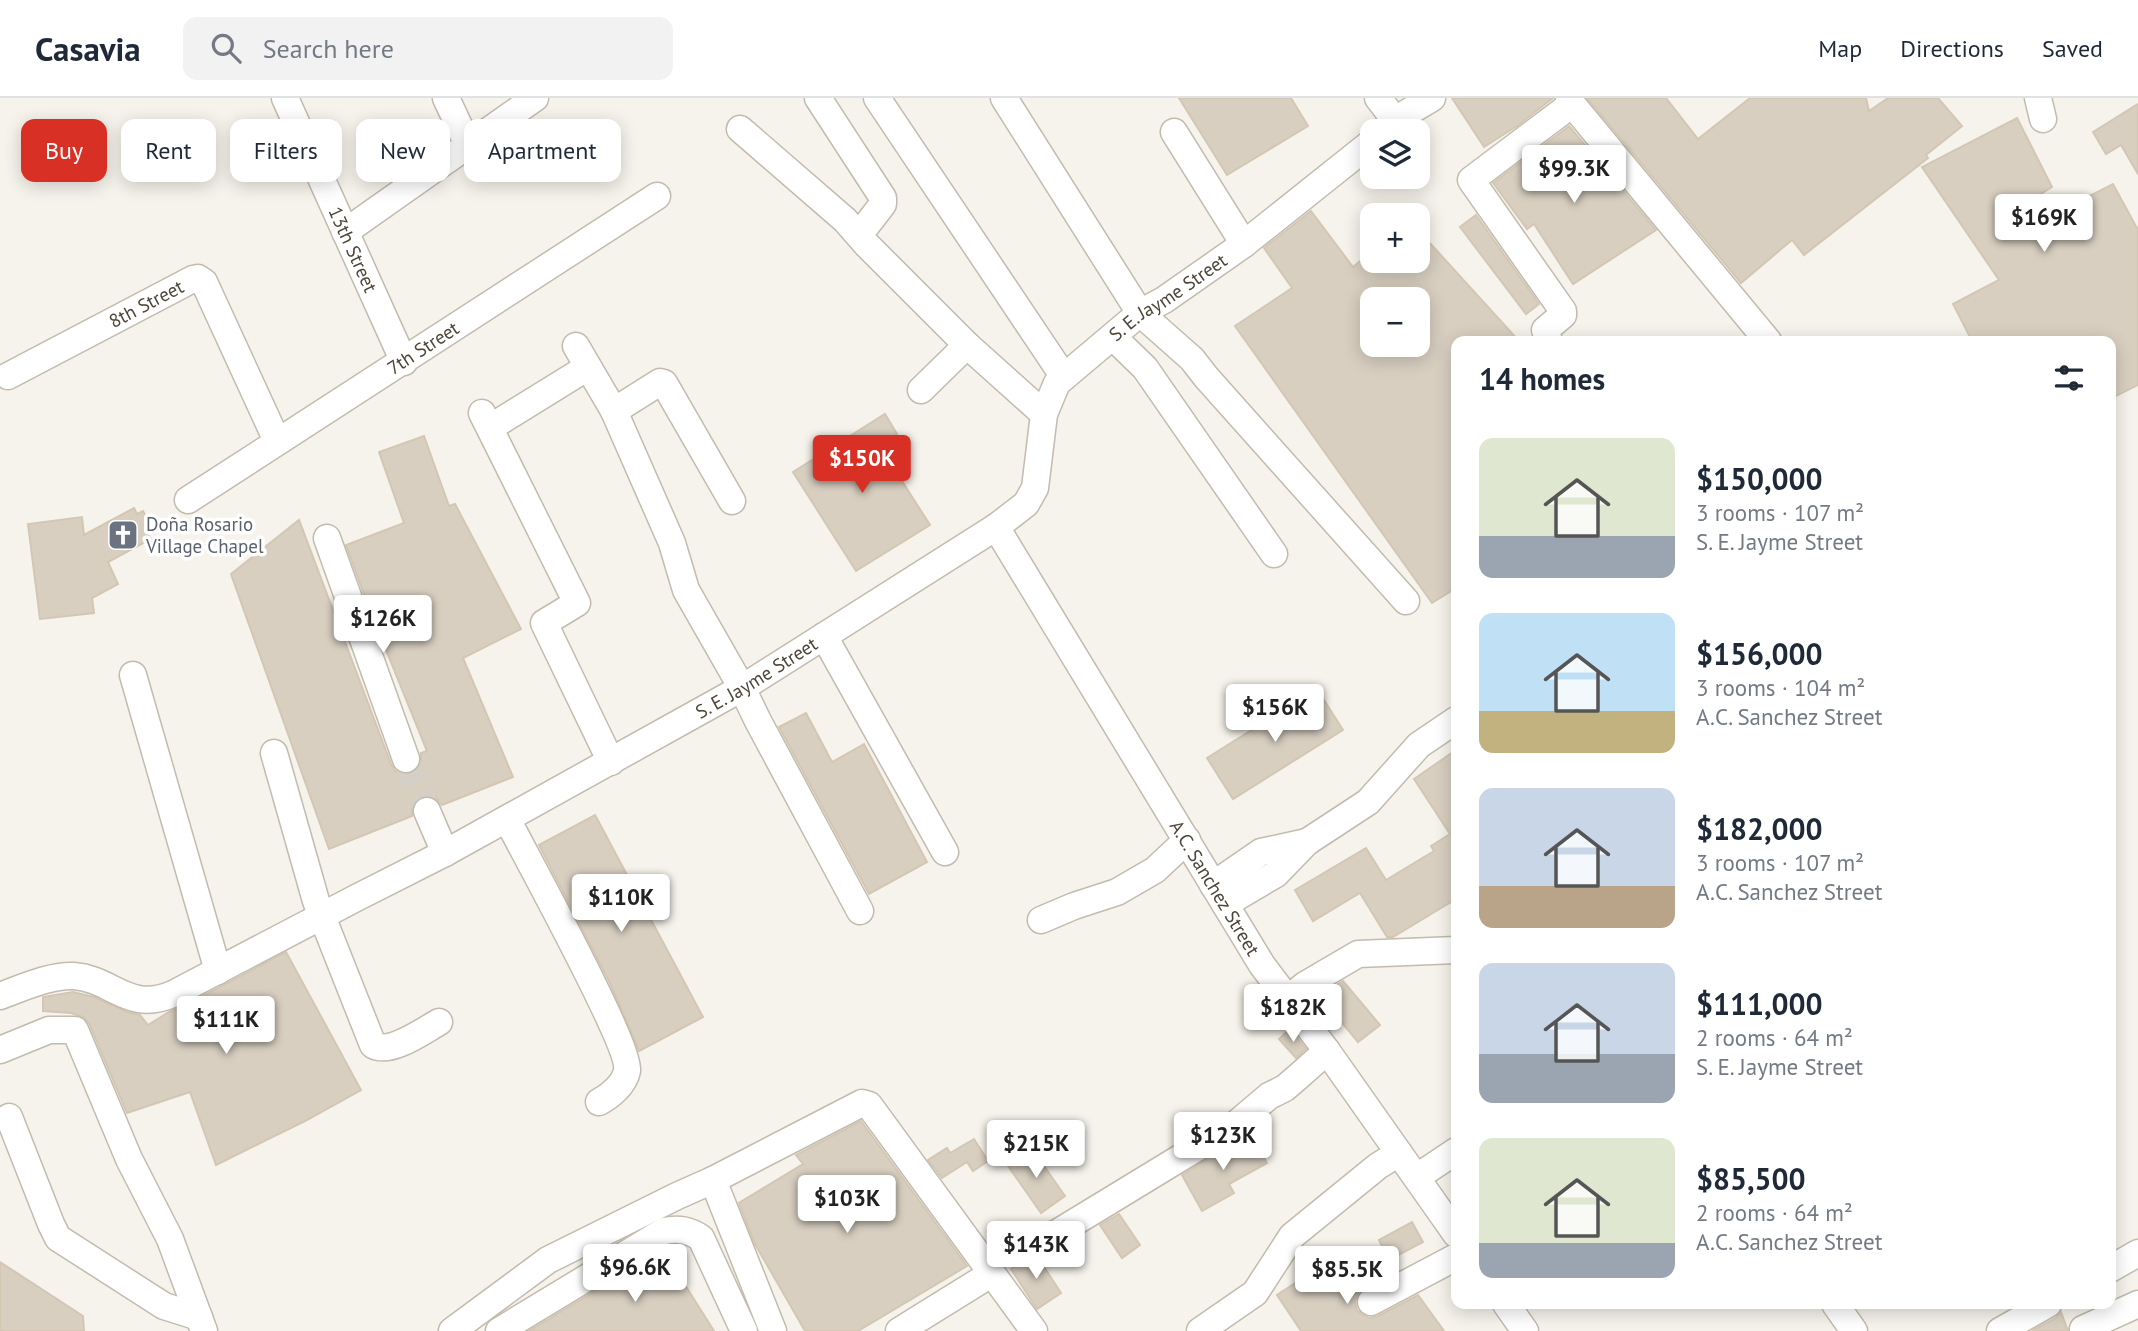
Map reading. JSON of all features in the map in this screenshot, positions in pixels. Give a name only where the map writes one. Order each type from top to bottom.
[{"type":"street","name":"13th Street","points":[[285,98],[404,362]]},
{"type":"street","points":[[446,98],[464,136]]},
{"type":"street","points":[[505,119],[535,98]]},
{"type":"street","points":[[818,98],[883,198],[883,204],[859,235]]},
{"type":"street","points":[[877,98],[1065,377]]},
{"type":"street","points":[[1004,98],[1140,313],[1192,359],[1406,601]]},
{"type":"street","points":[[1378,98],[1386,119]]},
{"type":"street","points":[[1400,119],[1432,98]]},
{"type":"street","points":[[1547,336],[1545,330],[1563,315],[1563,311],[1464,174],[1570,101],[1764,336]]},
{"type":"street","points":[[740,129],[845,220],[967,345],[1044,414]]},
{"type":"street","points":[[1174,132],[1244,244]]},
{"type":"street","points":[[345,232],[464,148]]},
{"type":"street","name":"S. E. Jayme Street","points":[[0,996],[59,977],[76,976],[125,996],[159,1000],[445,853],[742,688],[996,527],[1026,504],[1035,488],[1044,414],[1057,383],[1140,313],[1164,300],[1244,244],[1360,152]]},
{"type":"street","name":"7th Street","points":[[188,500],[657,196]]},
{"type":"street","name":"8th Street","points":[[8,376],[198,278],[204,282],[277,441]]},
{"type":"street","points":[[1113,337],[1145,368],[1274,554]]},
{"type":"street","points":[[921,390],[967,345]]},
{"type":"street","points":[[611,762],[544,623],[577,603],[487,420],[582,356],[614,411],[672,543],[686,590],[742,688],[860,911]]},
{"type":"street","points":[[614,411],[660,382],[664,383],[732,501]]},
{"type":"street","name":"A.C. Sanchez Street","points":[[996,527],[1262,965],[1327,1051],[1451,1227]]},
{"type":"street","points":[[327,538],[406,759]]},
{"type":"street","points":[[824,636],[945,852]]},
{"type":"street","points":[[132,676],[218,971]]},
{"type":"street","points":[[1219,894],[1261,852],[1307,842],[1368,802],[1419,745],[1451,723]]},
{"type":"street","points":[[274,753],[321,916],[373,1045],[379,1049],[392,1047],[439,1022]]},
{"type":"street","points":[[427,811],[445,853]]},
{"type":"street","points":[[507,819],[606,1012],[625,1057],[627,1071],[621,1083],[612,1095],[599,1102]]},
{"type":"street","points":[[1041,920],[1117,892],[1155,870],[1186,840]]},
{"type":"street","points":[[1288,999],[1305,985],[1358,954],[1451,950]]},
{"type":"street","points":[[0,1050],[49,1030],[75,1030],[129,1158],[170,1239],[202,1324]]},
{"type":"street","points":[[1052,1237],[1236,1124],[1269,1096],[1285,1088],[1327,1051]]},
{"type":"street","points":[[452,1331],[548,1261],[862,1103],[869,1105],[1034,1331]]},
{"type":"street","points":[[9,1117],[58,1238],[164,1306],[202,1324]]},
{"type":"street","points":[[1200,1331],[1255,1293],[1292,1236],[1378,1166],[1399,1153]]},
{"type":"street","points":[[1417,1177],[1451,1154]]},
{"type":"street","points":[[713,1180],[772,1331]]},
{"type":"street","points":[[499,1331],[664,1231],[676,1229],[691,1231],[701,1238],[744,1331]]},
{"type":"street","points":[[2116,1266],[2138,1253]]},
{"type":"street","points":[[1371,1302],[1451,1259]]},
{"type":"street","points":[[899,1331],[991,1273]]},
{"type":"street","points":[[2083,1329],[2138,1304]]},
{"type":"street","points":[[1510,1309],[1525,1331]]},
{"type":"street","points":[[1839,1309],[1854,1331]]},
{"type":"street","points":[[2000,1331],[2039,1309]]},
{"type":"building","points":[[1179,98],[1291,98],[1308,126],[1227,175]]},
{"type":"building","points":[[1452,98],[1553,98],[1484,147]]},
{"type":"building","points":[[1587,98],[1666,98],[1698,139],[1750,98],[1866,98],[1869,111],[1888,98],[1938,98],[1962,126],[1926,155],[1928,158],[1804,255],[1792,240],[1741,283]]},
{"type":"building","points":[[2138,104],[2138,174],[2121,145],[2106,154],[2093,132]]},
{"type":"building","points":[[2017,118],[2052,187],[2010,213],[2021,231],[2113,184],[2138,230],[2138,385],[2116,396],[2116,336],[1969,336],[1953,304],[1999,280],[1922,167]]},
{"type":"building","points":[[1569,126],[1656,230],[1573,284],[1534,224],[1527,229],[1493,183]]},
{"type":"building","points":[[1311,211],[1353,267],[1360,261],[1360,273],[1430,273],[1430,243],[1514,336],[1451,336],[1451,591],[1432,603],[1235,326],[1292,288],[1264,248]]},
{"type":"building","points":[[1476,215],[1539,304],[1526,314],[1460,227]]},
{"type":"building","points":[[885,414],[897,434],[879,445],[930,525],[856,571],[793,472]]},
{"type":"building","points":[[424,436],[449,506],[455,504],[521,629],[463,658],[513,777],[442,805],[436,798],[421,796],[414,802],[412,816],[329,849],[231,574],[299,520],[391,764],[395,771],[403,774],[411,774],[417,770],[421,753],[427,751],[346,545],[404,523],[379,452]]},
{"type":"building","points":[[134,508],[137,514],[143,511],[153,529],[146,532],[151,539],[108,562],[118,584],[92,598],[94,613],[40,619],[28,524],[82,517],[84,535]]},
{"type":"building","points":[[1317,689],[1343,730],[1233,799],[1207,758]]},
{"type":"building","points":[[806,713],[832,762],[864,744],[927,862],[869,894],[779,727]]},
{"type":"building","points":[[1451,753],[1451,902],[1393,937],[1387,937],[1360,893],[1313,921],[1295,890],[1366,848],[1386,880],[1434,851],[1431,846],[1450,834],[1414,779]]},
{"type":"building","points":[[595,815],[703,1017],[639,1051],[610,983],[539,845]]},
{"type":"building","points":[[286,952],[361,1090],[216,1165],[190,1092],[127,1113],[89,1023],[83,1017],[71,1013],[43,1011],[43,997],[73,992],[140,1015],[148,1025]]},
{"type":"building","points":[[1343,981],[1380,1025],[1358,1042],[1319,995]]},
{"type":"building","points":[[1290,1029],[1306,1049],[1296,1058],[1279,1039]]},
{"type":"building","points":[[861,1121],[967,1266],[858,1331],[805,1331],[755,1244],[739,1203],[803,1164],[796,1155]]},
{"type":"building","points":[[1250,1133],[1267,1163],[1229,1184],[1234,1193],[1202,1211],[1182,1175]]},
{"type":"building","points":[[974,1139],[988,1161],[973,1171],[967,1162],[942,1178],[928,1160],[947,1148],[950,1153]]},
{"type":"building","points":[[1030,1146],[1065,1196],[1041,1213],[1006,1163]]},
{"type":"building","points":[[1119,1214],[1140,1245],[1122,1258],[1100,1225]]},
{"type":"building","points":[[1412,1222],[1423,1242],[1389,1260],[1379,1240]]},
{"type":"building","points":[[663,1250],[714,1331],[529,1331]]},
{"type":"building","points":[[1035,1253],[1061,1293],[1037,1309],[1011,1269]]},
{"type":"building","points":[[1336,1256],[1359,1292],[1355,1302],[1362,1315],[1370,1318],[1378,1316],[1418,1295],[1444,1331],[1301,1331],[1277,1295]]},
{"type":"building","points":[[0,1262],[83,1316],[84,1331],[0,1331]]},
{"type":"building","points":[[2061,1312],[2068,1331],[2032,1331],[2056,1318]]},
{"type":"tunnel","points":[[406,759],[427,811]]},
{"type":"place","name":"Doña Rosario Village Chapel","points":[[123,535]]}]
